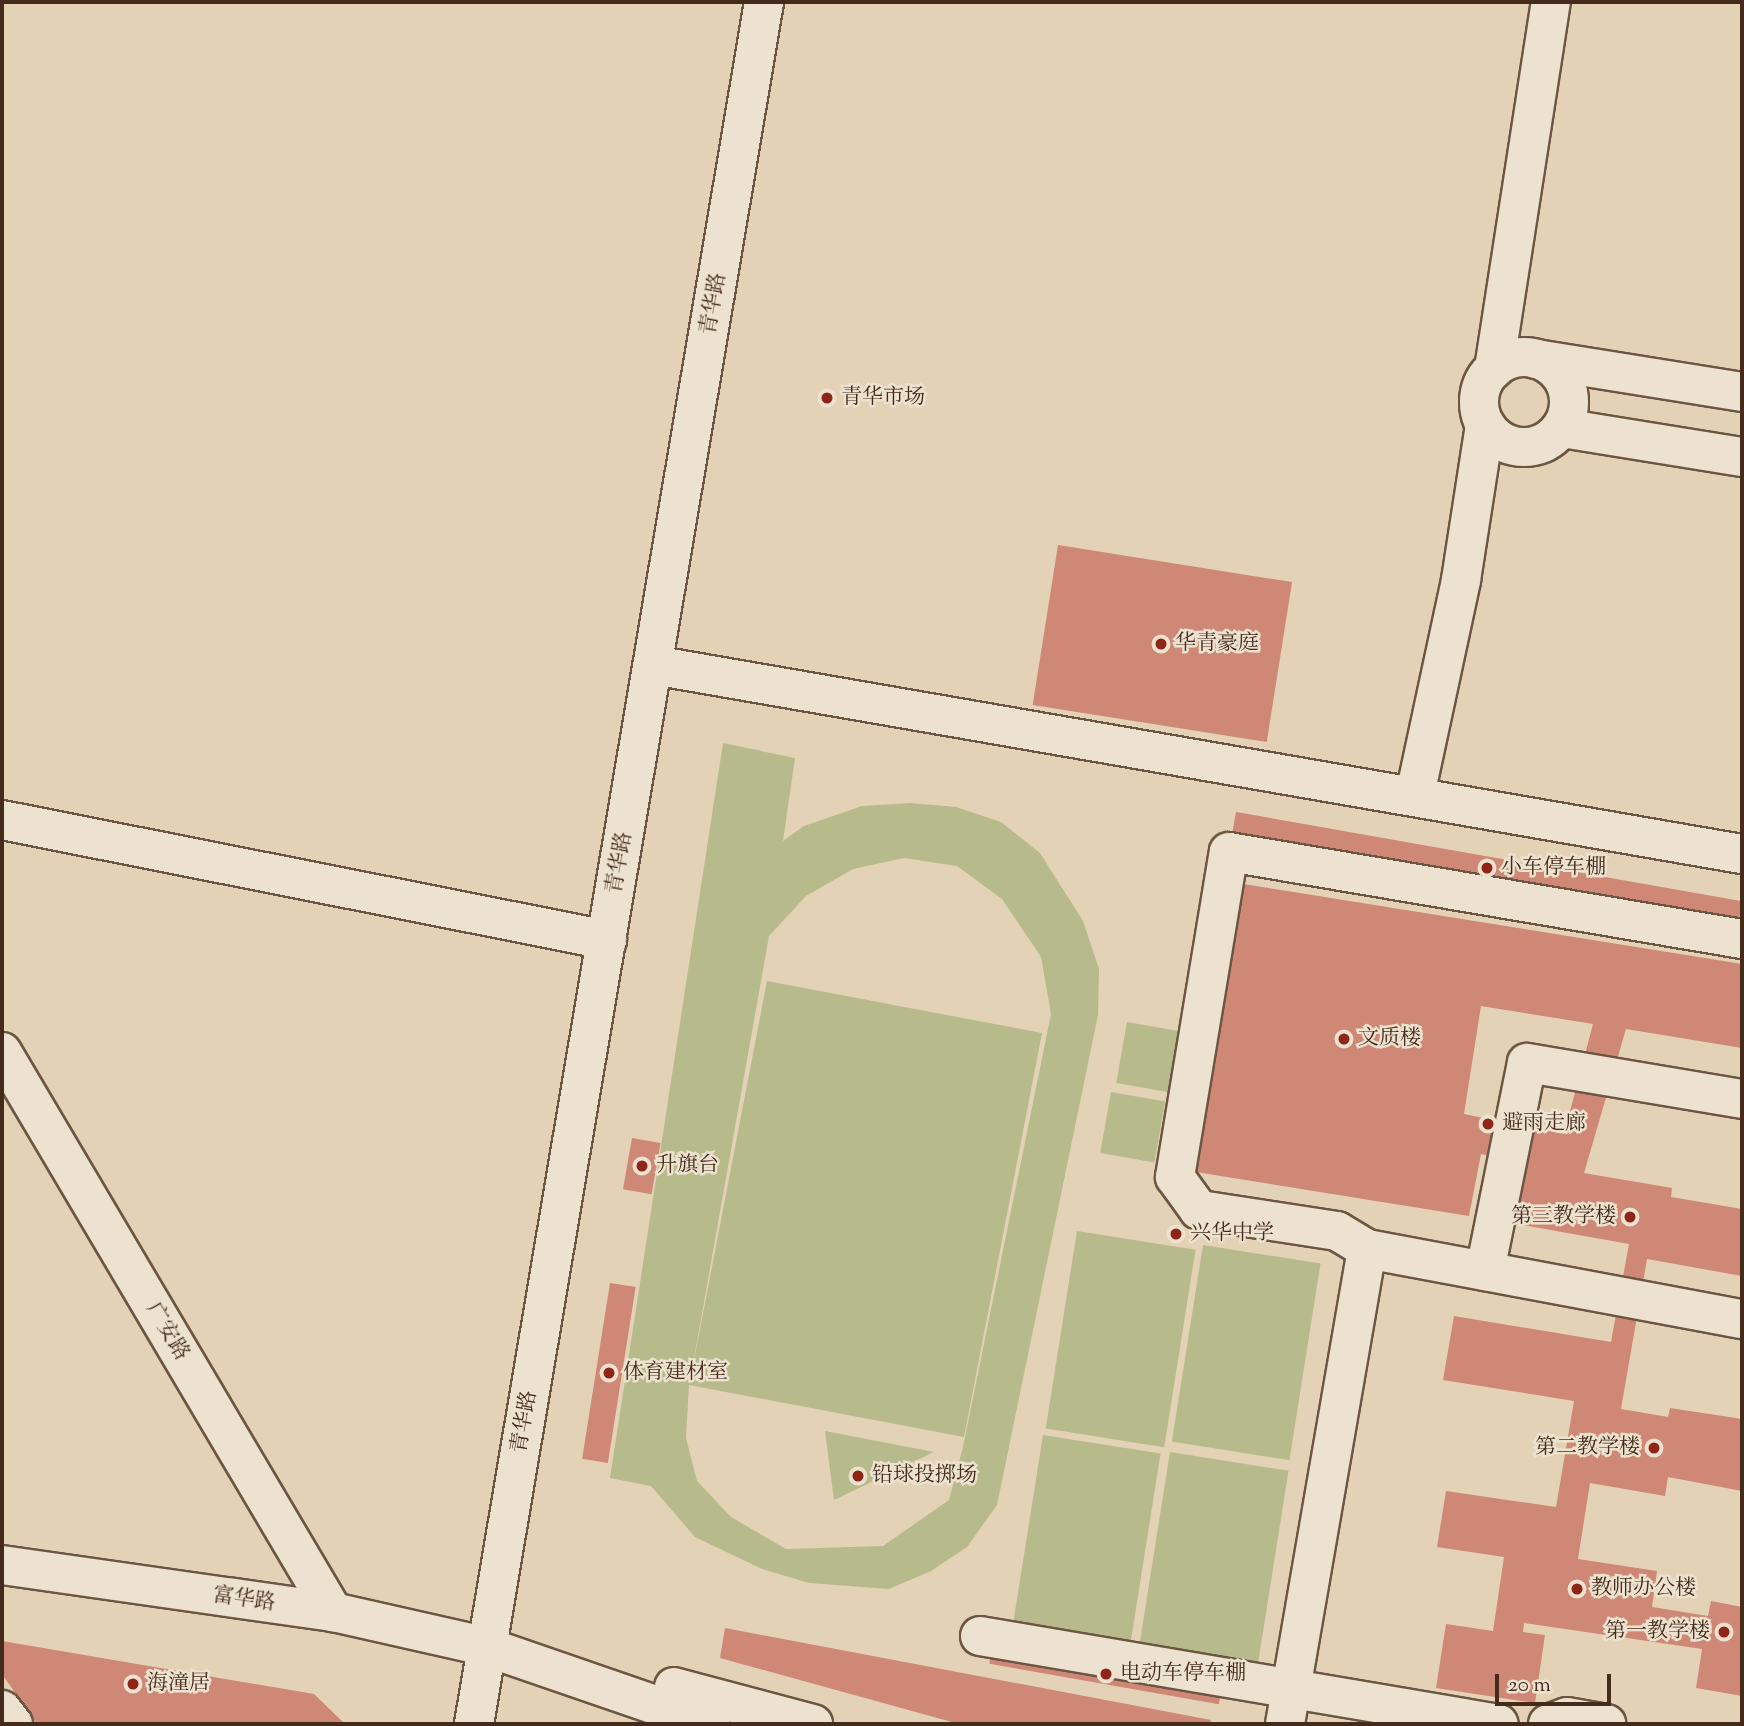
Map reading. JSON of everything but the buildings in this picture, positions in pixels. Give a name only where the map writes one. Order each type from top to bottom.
[{"type":"street","name":"青华路","points":[[474,1724],[484,1646],[607,940],[764,2]]},
{"type":"street","points":[[1415,795],[1461,580],[1485,425],[1480,395],[1494,369],[1551,2]]},
{"type":"street","points":[[1494,369],[1508,360],[1536,359],[1742,392]]},
{"type":"street","points":[[1485,425],[1494,436],[1523,448],[1552,439],[1562,428],[1568,415],[1567,387],[1555,369],[1536,359]]},
{"type":"street","points":[[1562,428],[1742,457]]},
{"type":"street","points":[[653,665],[1415,795],[1742,854]]},
{"type":"street","points":[[2,820],[607,940]]},
{"type":"street","points":[[1742,939],[1229,852],[1175,1177],[1199,1210],[1336,1231],[1367,1249],[1742,1319]]},
{"type":"street","name":"广安路","points":[[2,1052],[333,1612]]},
{"type":"street","points":[[1485,1271],[1527,1063],[1742,1099]]},
{"type":"street","points":[[1288,1708],[1367,1249]]},
{"type":"street","name":"富华路","points":[[2,1565],[333,1612],[484,1646],[711,1724]]},
{"type":"street","points":[[980,1636],[1288,1708],[1499,1724]]},
{"type":"street","name":"富华路","points":[[484,1646],[540,1652],[813,1724]]},
{"type":"street","points":[[2,1710],[13,1724]]},
{"type":"street","points":[[1548,1724],[1567,1717],[1606,1724]]},
{"type":"green space","points":[[723,743],[795,758],[783,841],[804,826],[862,806],[910,803],[956,807],[1001,822],[1040,853],[1083,921],[1099,969],[1098,1015],[997,1505],[967,1547],[931,1571],[889,1589],[809,1583],[762,1569],[695,1537],[651,1486],[610,1478]],"holes":[[[904,858],[957,866],[1002,899],[1041,957],[1051,1014],[963,1447],[949,1500],[883,1546],[786,1549],[731,1517],[697,1481],[686,1438],[689,1385],[964,1437],[1042,1033],[767,981],[690,1381],[769,936],[806,896],[853,869]]]},
{"type":"green space","points":[[1127,1022],[1181,1032],[1170,1093],[1116,1083]]},
{"type":"green space","points":[[1111,1092],[1165,1102],[1154,1163],[1100,1153]]},
{"type":"green space","points":[[1077,1231],[1196,1250],[1164,1447],[1046,1429]]},
{"type":"green space","points":[[1203,1245],[1321,1264],[1289,1460],[1172,1442]]},
{"type":"green space","name":"铅球投掷场","points":[[825,1431],[934,1452],[834,1500]]},
{"type":"green space","points":[[1043,1435],[1161,1454],[1129,1650],[1012,1632]]},
{"type":"green space","points":[[1170,1452],[1289,1471],[1257,1668],[1139,1650]]},
{"type":"place","name":"青华市场","points":[[827,398]]},
{"type":"place","name":"华青豪庭","points":[[1161,644]]},
{"type":"place","name":"小车停车棚","points":[[1487,868]]},
{"type":"place","name":"文质楼","points":[[1344,1039]]},
{"type":"place","name":"避雨走廊","points":[[1488,1124]]},
{"type":"place","name":"升旗台","points":[[642,1166]]},
{"type":"place","name":"第三教学楼","points":[[1630,1217]]},
{"type":"place","name":"兴华中学","points":[[1176,1234]]},
{"type":"place","name":"体育建材室","points":[[609,1373]]},
{"type":"place","name":"第二教学楼","points":[[1654,1448]]},
{"type":"place","name":"铅球投掷场","points":[[858,1476]]},
{"type":"place","name":"教师办公楼","points":[[1577,1589]]},
{"type":"place","name":"第一教学楼","points":[[1724,1632]]},
{"type":"place","name":"电动车停车棚","points":[[1106,1674]]},
{"type":"place","name":"海潼居","points":[[133,1684]]}]
